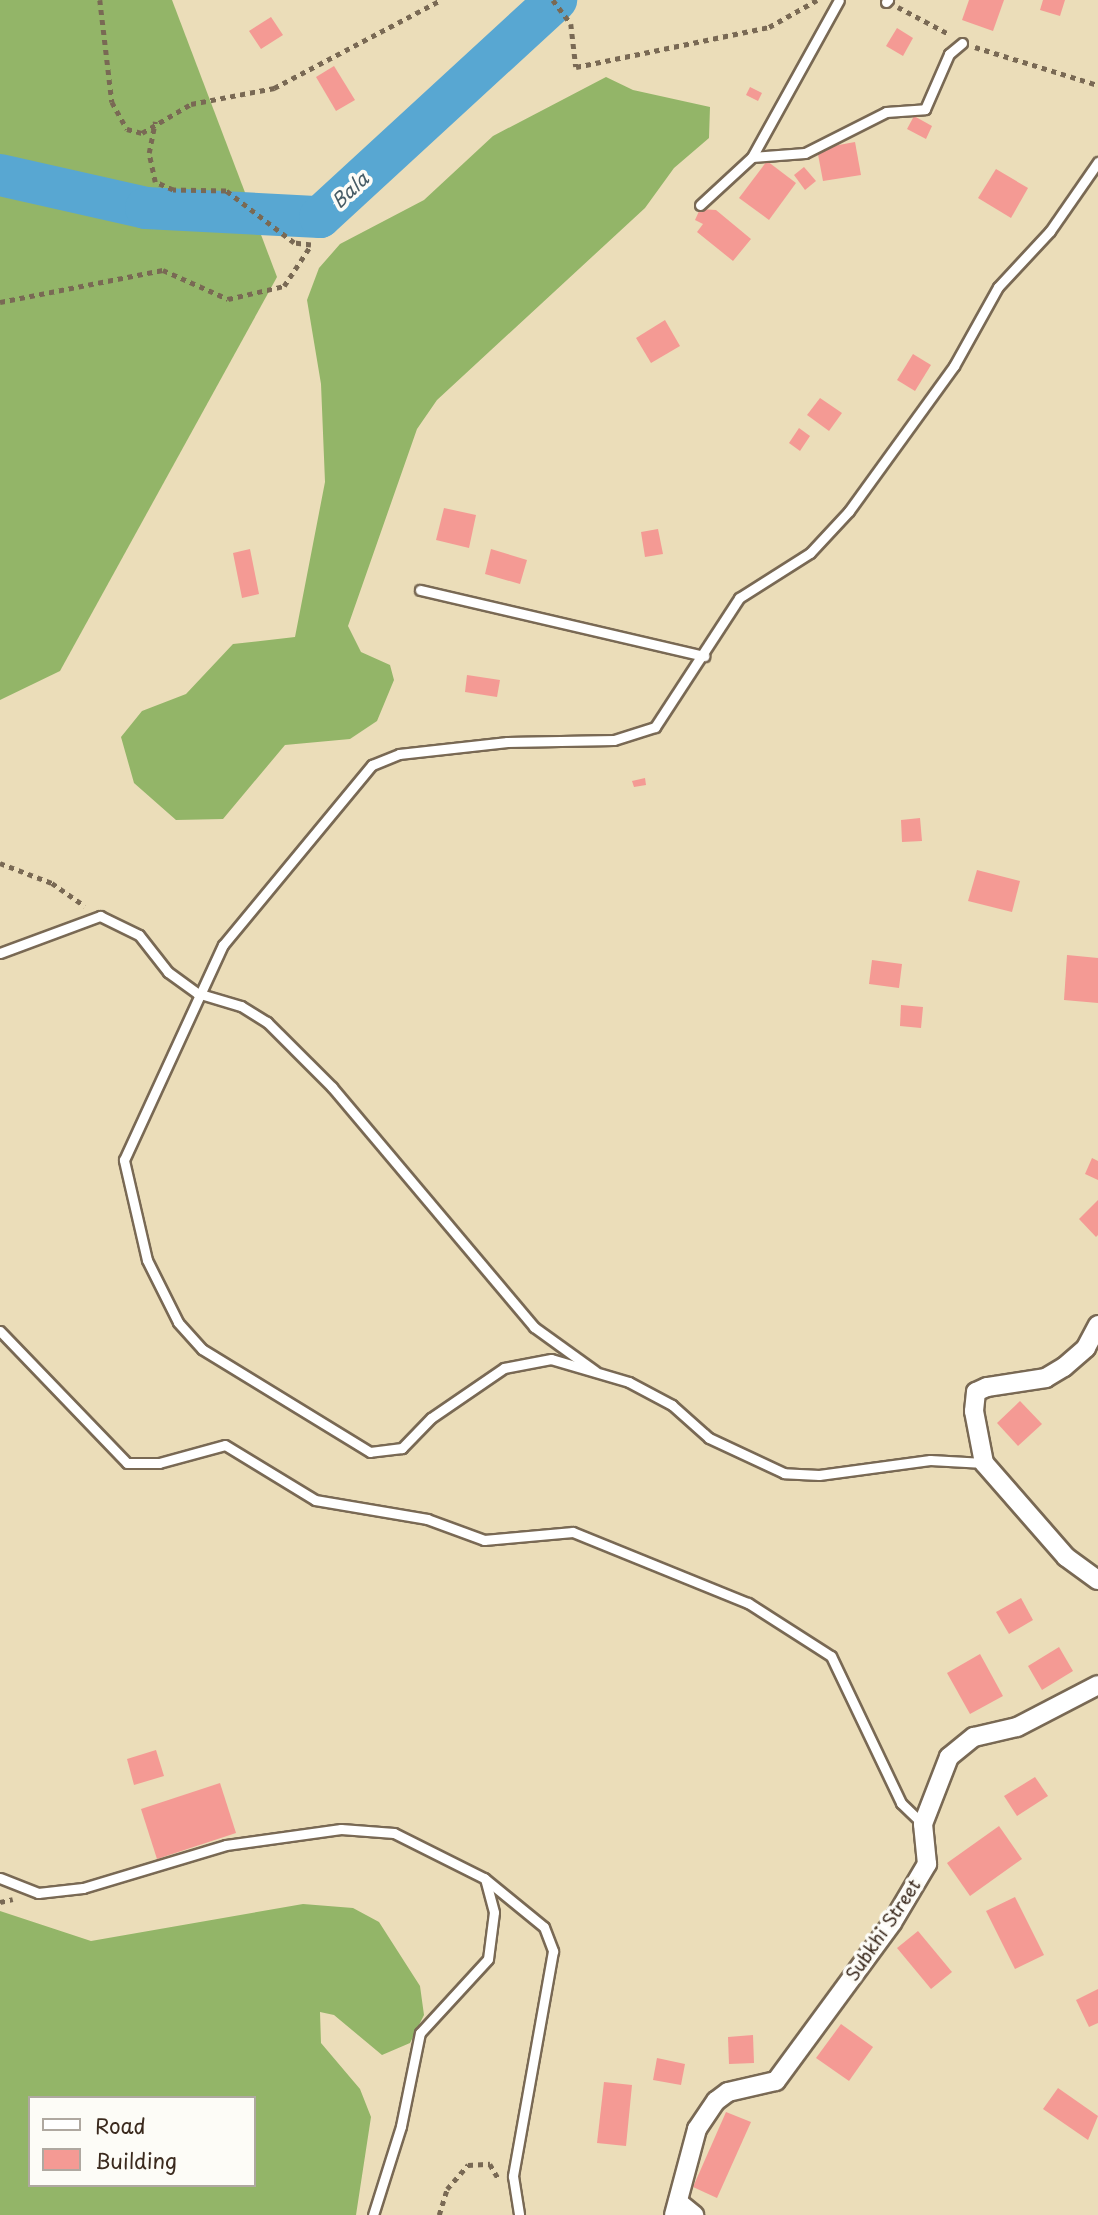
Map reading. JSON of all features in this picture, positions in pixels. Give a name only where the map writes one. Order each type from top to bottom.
[{"type":"street","points":[[1098,1325],[1086,1348],[1046,1378],[976,1392],[984,1463],[1066,1558],[1098,1580]]},
{"type":"street","name":"Subkhi Street","points":[[676,2208],[698,2129],[716,2101],[728,2092],[776,2081],[892,1923],[927,1864],[923,1824],[936,1783],[957,1750],[1098,1685]]},
{"type":"street","points":[[676,2208],[694,2215]]},
{"type":"lane","points":[[700,205],[752,157],[839,0]]},
{"type":"lane","points":[[752,157],[805,153],[886,112],[925,110],[948,54],[962,43]]},
{"type":"lane","points":[[984,1463],[930,1460],[784,1473],[709,1438],[651,1393],[551,1359],[504,1368],[431,1419],[402,1448],[370,1452],[202,1349],[162,1295],[124,1160],[181,1043],[197,993],[223,945],[372,765],[399,754],[642,734],[655,727],[704,656],[739,598],[810,553],[849,511],[954,366],[998,287],[1050,231],[1098,162]]},
{"type":"lane","points":[[420,590],[704,656]]},
{"type":"lane","points":[[0,953],[100,916],[139,935],[168,972],[197,993],[241,1006],[290,1042],[534,1327],[602,1377]]},
{"type":"lane","points":[[0,1331],[127,1462],[159,1463],[225,1445],[315,1500],[427,1519],[484,1540],[573,1532],[748,1603],[831,1656],[901,1803],[923,1824]]},
{"type":"lane","points":[[0,1878],[38,1893],[83,1888],[226,1846],[341,1829],[394,1833],[484,1878],[544,1927],[554,1951],[513,2176],[519,2215]]},
{"type":"lane","points":[[373,2215],[401,2126],[419,2033],[488,1959],[494,1912],[484,1878]]},
{"type":"path","points":[[100,0],[108,87],[118,117],[142,134],[155,121],[191,104],[274,88],[441,0]]},
{"type":"path","points":[[553,0],[572,24],[576,67],[769,27],[817,0]]},
{"type":"path","points":[[887,1],[962,43],[1098,85]]},
{"type":"path","points":[[0,302],[163,270],[228,299],[273,292],[311,245],[294,243],[263,220],[256,210],[226,191],[173,190],[155,181],[149,153],[155,121]]},
{"type":"path","points":[[0,863],[51,883],[100,916]]},
{"type":"path","points":[[439,2215],[447,2189],[468,2165],[489,2164],[516,2205]]},
{"type":"green space","points":[[0,0],[172,0],[277,277],[60,671],[0,700]]},
{"type":"green space","points":[[606,77],[633,90],[710,107],[709,138],[674,168],[645,208],[437,400],[417,429],[348,626],[361,652],[390,665],[394,680],[377,721],[350,739],[285,745],[223,819],[176,820],[134,783],[121,737],[142,711],[186,694],[233,644],[295,637],[325,482],[321,384],[307,300],[319,268],[340,244],[424,200],[493,136]]},
{"type":"green space","points":[[303,1904],[353,1908],[379,1922],[420,1986],[424,2015],[410,2043],[382,2055],[334,2015],[320,2012],[321,2043],[360,2089],[371,2117],[356,2215],[0,2215],[0,1911],[91,1941]]},
{"type":"building","points":[[969,0],[1004,0],[993,31],[962,20]]},
{"type":"building","points":[[1043,0],[1065,0],[1060,16],[1040,10]]},
{"type":"building","points":[[271,17],[283,35],[261,49],[249,31]]},
{"type":"building","points":[[897,28],[913,38],[903,56],[886,46]]},
{"type":"building","points":[[334,66],[355,100],[336,111],[316,77]]},
{"type":"building","points":[[750,87],[762,93],[758,101],[746,95]]},
{"type":"building","points":[[914,116],[932,126],[926,139],[907,129]]},
{"type":"building","points":[[855,142],[861,175],[823,181],[817,149]]},
{"type":"building","points":[[767,161],[796,183],[769,220],[739,198]]},
{"type":"building","points":[[804,167],[816,181],[805,190],[794,175]]},
{"type":"building","points":[[996,169],[1028,188],[1011,218],[978,198]]},
{"type":"building","points":[[700,209],[716,210],[751,239],[733,261],[697,232],[703,224],[695,220]]},
{"type":"building","points":[[665,320],[680,346],[651,363],[636,338]]},
{"type":"building","points":[[913,354],[931,365],[915,391],[897,380]]},
{"type":"building","points":[[820,398],[842,413],[829,431],[807,415]]},
{"type":"building","points":[[799,428],[810,436],[800,451],[789,443]]},
{"type":"building","points":[[444,508],[476,515],[469,548],[436,540]]},
{"type":"building","points":[[658,529],[663,554],[645,557],[641,532]]},
{"type":"building","points":[[250,549],[259,594],[242,598],[233,553]]},
{"type":"building","points":[[491,549],[527,560],[520,584],[485,574]]},
{"type":"building","points":[[467,675],[500,680],[497,697],[465,692]]},
{"type":"building","points":[[645,778],[646,785],[634,787],[632,781]]},
{"type":"building","points":[[920,818],[922,841],[902,842],[901,820]]},
{"type":"building","points":[[977,870],[1020,881],[1012,912],[968,901]]},
{"type":"building","points":[[1067,955],[1098,958],[1098,1003],[1064,1000]]},
{"type":"building","points":[[872,960],[902,964],[899,988],[869,984]]},
{"type":"building","points":[[901,1005],[923,1007],[921,1028],[900,1026]]},
{"type":"building","points":[[1092,1158],[1098,1161],[1098,1180],[1085,1174]]},
{"type":"building","points":[[1098,1200],[1098,1235],[1096,1237],[1079,1219]]},
{"type":"building","points":[[1020,1401],[1042,1424],[1018,1446],[997,1423]]},
{"type":"building","points":[[1021,1598],[1033,1620],[1009,1634],[996,1612]]},
{"type":"building","points":[[1059,1647],[1073,1671],[1042,1690],[1028,1666]]},
{"type":"building","points":[[980,1654],[1003,1696],[970,1714],[947,1673]]},
{"type":"building","points":[[156,1750],[164,1776],[134,1785],[127,1759]]},
{"type":"building","points":[[1035,1777],[1048,1796],[1017,1816],[1004,1796]]},
{"type":"building","points":[[220,1783],[236,1833],[157,1859],[141,1809]]},
{"type":"building","points":[[999,1826],[1022,1859],[970,1896],[947,1863]]},
{"type":"building","points":[[1015,1897],[1044,1955],[1015,1969],[986,1911]]},
{"type":"building","points":[[918,1931],[952,1972],[931,1989],[897,1948]]},
{"type":"building","points":[[1098,1989],[1098,2023],[1089,2027],[1076,2000]]},
{"type":"building","points":[[841,2024],[873,2047],[849,2081],[816,2058]]},
{"type":"building","points":[[753,2035],[754,2063],[729,2064],[728,2037]]},
{"type":"building","points":[[657,2058],[685,2064],[681,2085],[653,2080]]},
{"type":"building","points":[[604,2082],[632,2085],[626,2146],[597,2143]]},
{"type":"building","points":[[1058,2088],[1098,2116],[1088,2140],[1043,2109]]},
{"type":"building","points":[[726,2112],[751,2122],[717,2198],[693,2187]]},
{"type":"waterway","name":"Bala","points":[[0,175],[146,208],[320,217],[556,0]]}]
